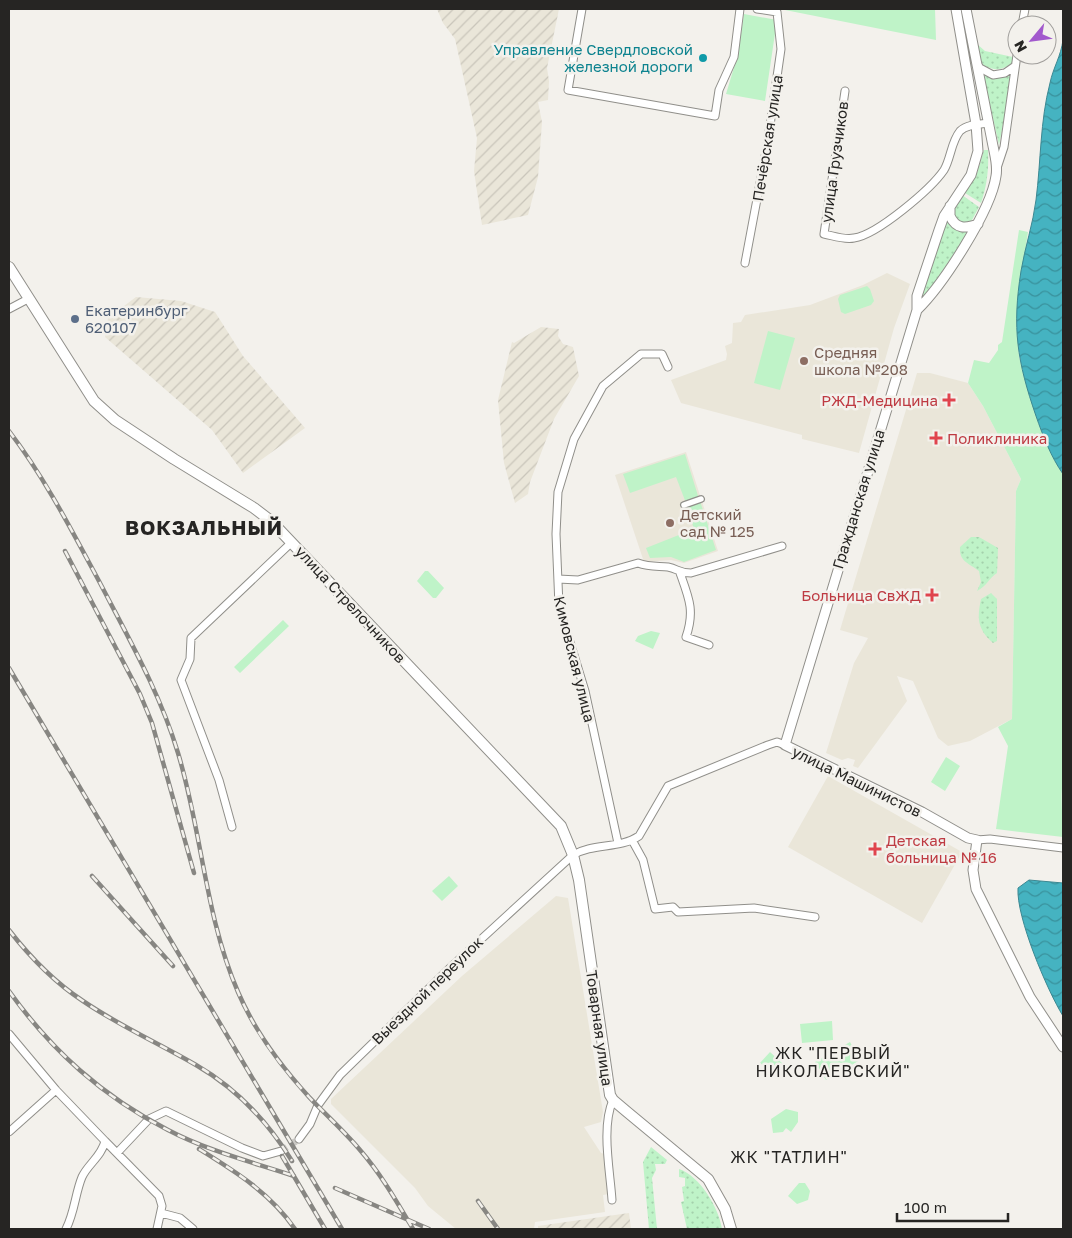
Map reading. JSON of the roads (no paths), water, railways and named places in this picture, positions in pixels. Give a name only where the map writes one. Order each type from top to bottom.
[{"type":"main road","name":"улица Стрелочников","points":[[9,267],[94,401],[115,420],[254,508],[292,542],[551,815],[565,834],[573,855]]},
{"type":"main road","name":"Товарная улица","points":[[573,855],[579,880],[608,1089],[613,1100]]},
{"type":"main road","points":[[613,1100],[708,1179],[725,1209],[731,1229]]},
{"type":"street","points":[[582,9],[568,90],[715,116],[719,90],[734,57],[740,9]]},
{"type":"street","name":"Печёрская улица","points":[[745,263],[767,146],[781,49],[777,12],[757,9]]},
{"type":"street","name":"Гражданская улица","points":[[785,745],[917,310],[917,296],[939,230],[950,206],[976,162],[978,152],[976,124],[956,9]]},
{"type":"street","name":"Гражданская улица","points":[[917,310],[924,303],[978,224],[991,194],[997,169],[966,9]]},
{"type":"street","points":[[976,61],[980,68],[993,76],[1005,73],[1015,66]]},
{"type":"street","points":[[997,169],[1004,147],[1015,66]]},
{"type":"street","name":"улица Грузчиков","points":[[845,90],[824,234],[846,239],[856,238],[889,220],[931,185],[945,169],[961,130],[976,124]]},
{"type":"street","points":[[976,124],[989,122]]},
{"type":"street","points":[[950,206],[950,216],[957,226],[963,228],[978,224]]},
{"type":"street","points":[[9,309],[28,299]]},
{"type":"street","name":"Кимовская улица","points":[[618,844],[585,691],[560,606],[556,534],[558,492],[574,439],[603,386],[641,354],[662,354],[668,367]]},
{"type":"street","points":[[684,505],[701,499]]},
{"type":"street","points":[[232,827],[219,780],[181,680],[190,659],[191,638],[292,542]]},
{"type":"street","points":[[558,580],[578,580],[638,563],[648,567],[668,567],[680,574],[691,573],[782,546]]},
{"type":"street","points":[[680,574],[690,599],[692,620],[686,637],[709,645]]},
{"type":"street","name":"улица Машинистов","points":[[632,840],[642,832],[668,786],[777,742],[922,812],[968,838],[977,840]]},
{"type":"street","points":[[1063,848],[990,839],[977,840],[973,870],[976,888],[1030,997],[1063,1047]]},
{"type":"street","points":[[573,855],[584,849],[632,840],[643,860],[655,909],[673,907],[678,912],[754,908],[815,917]]},
{"type":"street","name":"Выездной переулок","points":[[299,1139],[340,1075],[573,855]]},
{"type":"street","points":[[9,1034],[56,1090],[159,1196],[161,1213],[157,1229]]},
{"type":"street","points":[[9,1132],[56,1090]]},
{"type":"street","name":"Товарная улица","points":[[612,1200],[607,1124],[608,1110],[613,1100]]},
{"type":"street","points":[[117,1153],[149,1119],[166,1111],[242,1148],[263,1156],[280,1150]]},
{"type":"street","points":[[66,1229],[74,1212],[82,1177],[104,1148],[105,1142]]},
{"type":"street","points":[[161,1213],[180,1218],[193,1229]]},
{"type":"water","points":[[1063,40],[1063,474],[1055,461],[1039,424],[1024,378],[1017,327],[1018,291],[1036,200],[1044,112],[1051,78]]},
{"type":"water","points":[[1029,880],[1063,883],[1063,1016],[1041,972],[1022,917],[1018,888]]},
{"type":"tunnel","points":[[281,1151],[299,1139]]},
{"type":"railway","points":[[9,431],[34,467],[68,524],[133,646],[162,709],[171,731],[186,783],[218,934],[238,992],[252,1021],[288,1073],[368,1159],[413,1229]]},
{"type":"railway","points":[[65,551],[140,694],[152,723],[194,873]]},
{"type":"railway","points":[[9,668],[342,1229]]},
{"type":"railway","points":[[92,876],[173,966]]},
{"type":"railway","points":[[9,930],[43,969],[72,994],[96,1010],[196,1065],[225,1084],[262,1120],[292,1161]]},
{"type":"railway","points":[[9,991],[25,1013],[80,1070],[100,1087],[144,1117],[199,1144],[294,1176]]},
{"type":"railway","points":[[199,1149],[252,1184],[275,1205],[295,1229]]},
{"type":"railway","points":[[282,1156],[325,1229]]},
{"type":"railway","points":[[335,1188],[429,1229]]},
{"type":"railway","points":[[478,1201],[498,1229]]},
{"type":"place","name":"Управление Свердловской железной дороги","points":[[703,58]]},
{"type":"place","name":"Екатеринбург 620107","points":[[75,319]]},
{"type":"place","name":"Средняя школа №208","points":[[804,361]]},
{"type":"place","name":"РЖД-Медицина","points":[[949,400]]},
{"type":"place","name":"Поликлиника","points":[[936,438]]},
{"type":"place","name":"Детский сад № 125","points":[[670,523]]},
{"type":"place","name":"Больница СвЖД","points":[[932,595]]},
{"type":"place","name":"Детская больница № 16","points":[[875,849]]},
{"type":"district","name":"ВОКЗАЛЬНЫЙ","points":[[204,527]]},
{"type":"district","name":"ЖК \"ПЕРВЫЙ НИКОЛАЕВСКИЙ\"","points":[[833,1062]]},
{"type":"district","name":"ЖК \"ТАТЛИН\"","points":[[789,1157]]}]
